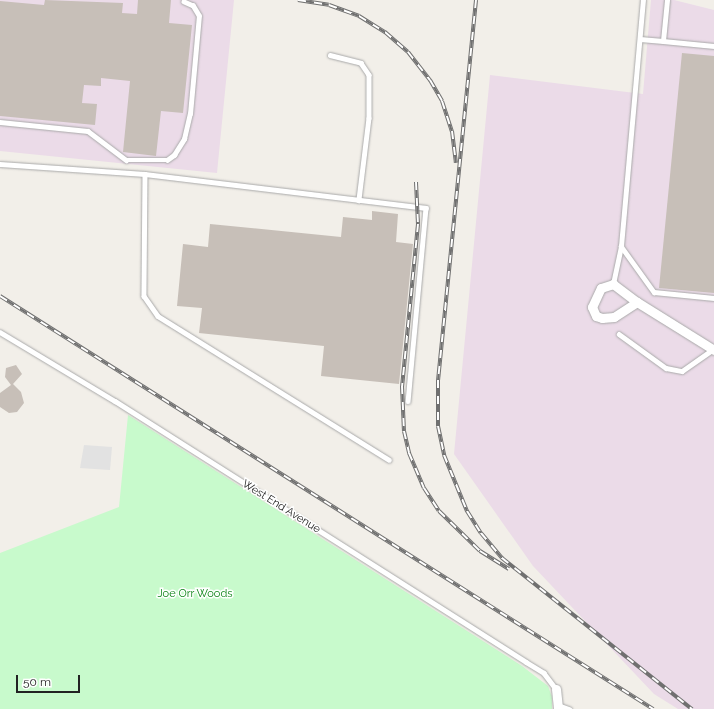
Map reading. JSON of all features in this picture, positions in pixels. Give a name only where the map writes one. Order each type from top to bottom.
[{"type":"street","points":[[637,302],[614,317],[602,318],[596,316],[592,307],[595,297],[601,288],[613,284],[637,302],[713,349]]},
{"type":"street","points":[[556,689],[558,707]]},
{"type":"lane","points":[[613,284],[621,246],[643,0]]},
{"type":"lane","points":[[663,41],[667,0]]},
{"type":"lane","points":[[0,122],[88,131],[126,160],[167,160],[174,155],[184,139],[190,114],[199,16],[194,6],[184,2]]},
{"type":"lane","points":[[640,39],[714,46]]},
{"type":"lane","points":[[330,55],[361,63],[369,75],[369,118],[359,200]]},
{"type":"lane","points":[[0,164],[145,174],[426,208],[408,401]]},
{"type":"lane","points":[[145,174],[144,296],[158,316],[389,460]]},
{"type":"lane","points":[[621,246],[654,292],[714,298]]},
{"type":"lane","name":"West End Avenue","points":[[0,332],[115,401],[544,673],[556,689]]},
{"type":"lane","points":[[619,334],[666,368],[682,371],[713,349]]},
{"type":"lane","points":[[558,707],[569,709]]},
{"type":"shaded area","points":[[0,0],[234,0],[217,173],[0,151]]},
{"type":"shaded area","points":[[651,0],[674,0],[714,10],[714,709],[678,709],[654,694],[533,566],[454,454],[490,75],[643,94]]},
{"type":"shaded area","points":[[84,445],[112,447],[110,470],[80,468]]},
{"type":"green space","name":"Joe Orr Woods","points":[[128,415],[522,666],[548,686],[552,697],[552,709],[0,709],[0,553],[119,507]]},
{"type":"building","points":[[45,0],[123,3],[122,13],[137,14],[138,0],[171,0],[169,23],[192,25],[183,113],[161,111],[156,156],[123,152],[130,81],[101,78],[101,86],[84,85],[82,103],[97,104],[95,125],[0,116],[0,1],[44,5]]},
{"type":"building","points":[[682,53],[714,56],[714,293],[659,288]]},
{"type":"building","points":[[372,211],[398,214],[396,242],[413,244],[399,384],[321,376],[324,346],[199,333],[202,308],[177,306],[183,244],[208,247],[210,224],[341,237],[343,217],[372,220]]},
{"type":"building","points":[[16,365],[22,374],[13,384],[21,392],[24,403],[17,412],[9,413],[0,407],[0,393],[11,385],[5,377],[6,368]]},
{"type":"railway","points":[[298,0],[329,5],[359,16],[385,32],[408,52],[430,80],[442,101],[452,131],[456,163]]},
{"type":"railway","points":[[476,0],[438,380],[438,426],[444,455],[467,511],[481,533],[502,558],[692,709]]},
{"type":"railway","points":[[416,182],[418,224],[402,386],[404,431],[409,453],[424,488],[439,511],[480,551],[509,569]]},
{"type":"railway","points":[[0,296],[653,709]]}]
